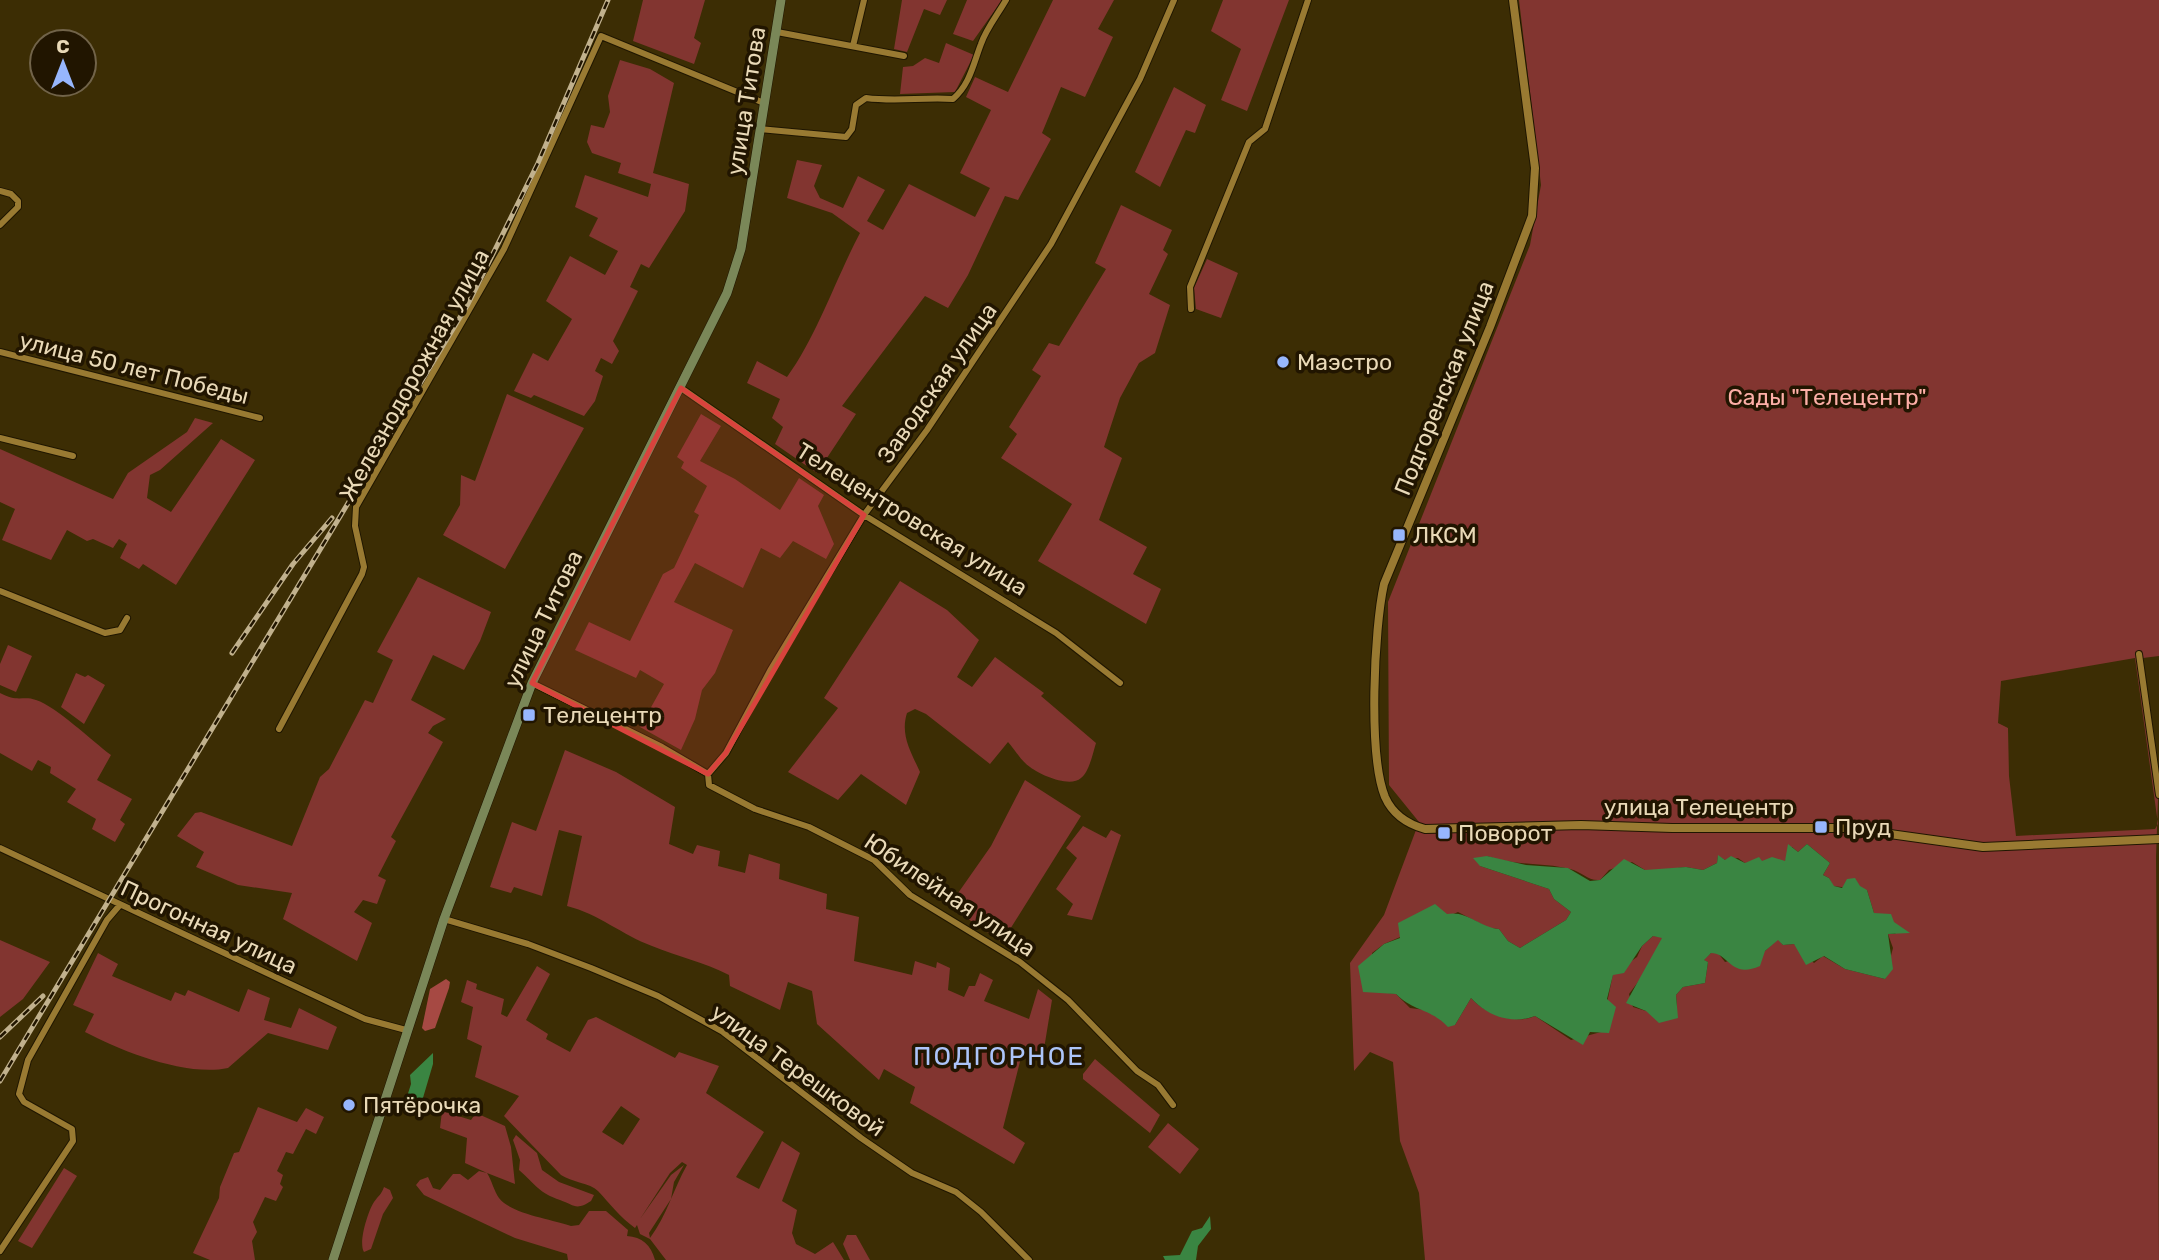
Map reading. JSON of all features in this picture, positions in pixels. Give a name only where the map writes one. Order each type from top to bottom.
[{"type":"main road","name":"улица Титова","points":[[333,1260],[444,919],[531,683],[717,318],[734,271],[741,249],[781,0]]},
{"type":"street","points":[[853,47],[864,0]]},
{"type":"street","points":[[761,129],[846,137],[852,129],[856,105],[866,98],[893,102],[924,97],[953,99],[963,90],[978,60],[981,44],[1006,0]]},
{"type":"street","name":"Заводская улица","points":[[708,774],[726,753],[771,669],[864,514],[928,430],[1051,244],[1140,79],[1174,0]]},
{"type":"street","points":[[1191,309],[1190,287],[1249,142],[1266,128],[1308,0]]},
{"type":"street","name":"Подгоренская улица","points":[[1448,830],[1410,825],[1392,809],[1382,787],[1376,735],[1378,613],[1384,584],[1488,333],[1532,216],[1535,168],[1513,0]]},
{"type":"street","points":[[776,32],[904,56]]},
{"type":"street","name":"Железнодорожная улица","points":[[279,729],[362,574],[364,567],[355,526],[356,507],[504,249],[601,36],[764,103]]},
{"type":"street","points":[[0,191],[11,194],[18,201],[18,207],[0,225]]},
{"type":"street","name":"улица 50 лет Победы","points":[[0,352],[260,418]]},
{"type":"street","name":"Телецентровская улица","points":[[681,388],[864,514],[1026,613],[1120,683]]},
{"type":"street","points":[[0,438],[73,456]]},
{"type":"street","points":[[0,591],[105,633],[120,630],[127,618]]},
{"type":"street","points":[[2139,654],[2159,795]]},
{"type":"street","name":"Юбилейная улица","points":[[531,683],[662,747],[708,774],[709,785],[755,809],[810,827],[874,860],[910,895],[1020,962],[1068,1000],[1137,1070],[1158,1085],[1173,1105]]},
{"type":"street","name":"улица Телецентр","points":[[1448,830],[1581,825],[1847,828],[1983,847],[2159,839]]},
{"type":"street","name":"Прогонная улица","points":[[0,848],[119,906],[220,949],[365,1018],[406,1030]]},
{"type":"street","points":[[0,1251],[73,1140],[72,1129],[24,1102],[19,1094],[28,1060],[107,920],[119,906]]},
{"type":"street","name":"улица Терешковой","points":[[444,919],[528,944],[591,968],[658,996],[723,1032],[860,1138],[912,1173],[956,1192],[981,1212],[1029,1260]]},
{"type":"highlighted area","points":[[681,388],[864,515],[726,753],[708,774],[532,683]]},
{"type":"green space","points":[[643,0],[705,0],[694,38],[701,43],[694,64],[633,41]]},
{"type":"green space","points":[[902,0],[947,0],[940,15],[924,9],[907,52],[894,49]]},
{"type":"green space","points":[[967,0],[1002,0],[973,41],[953,34]]},
{"type":"green space","points":[[1053,0],[1114,0],[1098,29],[1113,37],[1085,97],[1061,87],[1042,133],[1051,139],[1018,200],[1005,196],[968,275],[948,308],[925,296],[842,406],[856,414],[817,473],[775,444],[783,427],[772,418],[780,399],[747,383],[757,361],[787,377],[817,325],[860,233],[832,213],[787,198],[797,160],[822,165],[814,186],[820,198],[843,208],[858,176],[885,190],[867,221],[883,230],[909,184],[975,217],[990,188],[960,173],[991,110],[966,97],[975,77],[1008,92]]},
{"type":"green space","points":[[1223,0],[1289,0],[1247,111],[1221,100],[1241,49],[1211,31]]},
{"type":"green space","name":"Сады \"Телецентр\"","points":[[1519,0],[2159,0],[2159,656],[2143,658],[2159,770],[2157,819],[2135,658],[2001,681],[1998,723],[2008,728],[2009,776],[2016,836],[2155,829],[2157,826],[2159,1260],[1425,1260],[1419,1193],[1400,1141],[1393,1062],[1370,1052],[1354,1071],[1350,963],[1384,915],[1419,822],[1389,785],[1388,602],[1530,245],[1541,185]],"holes":[[[1807,844],[1830,863],[1823,875],[1829,878],[1833,886],[1867,890],[1874,913],[1896,934],[1888,934],[1893,948],[1885,979],[1845,969],[1823,956],[1814,963],[1794,944],[1783,945],[1778,939],[1765,951],[1725,962],[1718,953],[1711,953],[1703,960],[1708,962],[1705,983],[1683,987],[1676,995],[1677,1006],[1646,1011],[1633,1007],[1629,994],[1647,970],[1663,937],[1653,936],[1642,946],[1637,957],[1613,974],[1601,1032],[1571,1040],[1535,1016],[1519,1019],[1501,1016],[1484,1009],[1471,998],[1455,1025],[1426,1010],[1410,1008],[1396,994],[1372,991],[1372,953],[1384,944],[1458,912],[1489,928],[1499,929],[1508,941],[1520,948],[1566,920],[1571,912],[1554,899],[1549,889],[1480,866],[1487,856],[1570,869],[1600,880],[1609,870],[1632,862],[1645,870],[1686,867],[1703,870],[1717,863],[1718,856],[1725,860],[1738,858],[1745,863],[1785,861],[1792,847],[1798,852]]]},
{"type":"green space","points":[[946,43],[974,55],[955,92],[900,94],[903,67],[913,66],[925,58],[939,63]]},
{"type":"green space","points":[[620,60],[650,69],[674,83],[653,173],[689,184],[685,211],[649,268],[641,264],[630,287],[638,291],[613,341],[619,351],[612,364],[601,358],[595,371],[603,376],[595,401],[584,416],[534,395],[531,398],[514,391],[533,353],[548,361],[572,319],[546,301],[570,256],[605,275],[618,251],[589,236],[598,218],[575,207],[585,175],[648,197],[651,184],[618,173],[621,163],[592,153],[587,142],[591,125],[604,128],[610,112],[608,96]]},
{"type":"green space","points":[[1174,87],[1206,105],[1195,133],[1186,130],[1160,187],[1135,172]]},
{"type":"green space","points":[[1121,205],[1172,230],[1163,250],[1168,254],[1149,294],[1170,305],[1155,353],[1139,363],[1120,398],[1104,447],[1122,458],[1099,520],[1147,547],[1133,574],[1161,589],[1146,624],[1038,561],[1072,504],[1001,458],[1017,434],[1009,427],[1041,376],[1032,370],[1049,343],[1059,346],[1106,269],[1095,263]]},
{"type":"green space","points":[[1207,259],[1238,273],[1221,318],[1196,309],[1194,288]]},
{"type":"green space","points":[[507,394],[584,428],[505,569],[443,535],[460,505],[461,475],[475,481]]},
{"type":"green space","points":[[701,414],[721,426],[700,461],[735,479],[780,510],[799,478],[824,495],[818,506],[834,544],[826,559],[793,541],[780,558],[761,548],[743,588],[695,563],[674,602],[733,630],[715,673],[702,690],[695,719],[681,750],[640,727],[664,684],[640,670],[636,678],[575,650],[589,622],[630,641],[663,574],[674,568],[699,515],[694,512],[707,486],[681,468],[684,462],[677,457]]},
{"type":"green space","points":[[195,418],[213,423],[160,470],[150,475],[147,498],[171,512],[221,439],[255,460],[176,585],[143,564],[139,569],[120,558],[127,544],[119,539],[113,548],[93,539],[87,541],[67,530],[51,560],[2,540],[15,509],[0,502],[0,449],[113,499],[128,473],[187,432]]},
{"type":"green space","points":[[418,577],[491,612],[480,641],[464,670],[433,655],[411,700],[446,719],[433,726],[428,733],[443,742],[391,837],[396,841],[378,876],[386,880],[377,904],[363,900],[354,912],[372,923],[357,961],[283,919],[292,893],[238,885],[196,867],[204,852],[177,836],[195,813],[201,812],[292,846],[320,777],[329,769],[365,700],[373,703],[393,660],[377,652]]},
{"type":"green space","points":[[900,581],[947,610],[979,640],[957,677],[972,687],[995,657],[1044,693],[1041,696],[1096,743],[1088,767],[1081,778],[1070,782],[1041,774],[1024,762],[1008,742],[990,764],[926,714],[915,709],[907,713],[905,729],[920,772],[906,805],[861,774],[838,800],[788,772],[838,708],[824,698]]},
{"type":"green space","points":[[8,645],[32,656],[16,692],[0,685],[0,664]]},
{"type":"green space","points":[[76,673],[85,677],[88,675],[105,685],[84,724],[61,707]]},
{"type":"green space","points":[[0,693],[44,704],[111,755],[97,780],[132,799],[120,820],[125,824],[115,842],[92,829],[96,819],[67,802],[76,789],[50,773],[51,767],[38,760],[32,771],[0,753]]},
{"type":"green space","points":[[565,750],[616,772],[675,807],[669,844],[693,854],[697,845],[720,851],[718,866],[745,873],[749,854],[780,864],[779,879],[827,894],[826,909],[859,917],[854,961],[912,975],[915,961],[936,968],[937,962],[950,968],[948,990],[964,997],[969,986],[975,986],[980,973],[993,980],[984,1001],[1029,1019],[1038,989],[1052,1000],[1043,1055],[1024,1046],[1003,1128],[1025,1143],[1014,1164],[910,1103],[915,1087],[884,1069],[879,1080],[817,1024],[812,991],[788,982],[780,1010],[730,986],[729,975],[662,950],[590,914],[567,906],[582,836],[559,830],[542,896],[514,887],[511,893],[490,887],[512,822],[536,831]]},
{"type":"green space","points":[[1025,780],[1081,816],[1002,942],[949,906],[991,846]]},
{"type":"green space","points":[[1083,826],[1106,838],[1111,830],[1121,835],[1092,920],[1067,915],[1073,904],[1056,889],[1077,858],[1066,848]]},
{"type":"green space","points":[[0,940],[50,962],[23,999],[0,1017]]},
{"type":"green space","points":[[98,953],[118,964],[112,976],[171,1001],[175,992],[185,996],[188,990],[239,1012],[248,989],[270,998],[264,1020],[291,1028],[299,1008],[337,1027],[328,1050],[268,1033],[228,1068],[193,1069],[154,1060],[85,1032],[94,1014],[73,1005]]},
{"type":"green space","points":[[537,966],[550,974],[526,1020],[548,1034],[546,1039],[570,1052],[588,1020],[596,1017],[675,1058],[679,1052],[719,1066],[706,1093],[764,1132],[736,1177],[759,1189],[782,1141],[800,1153],[782,1201],[797,1210],[792,1233],[796,1244],[815,1254],[833,1242],[844,1260],[666,1260],[650,1239],[640,1234],[637,1225],[635,1228],[630,1224],[595,1188],[561,1175],[504,1116],[519,1096],[475,1077],[482,1046],[467,1039],[473,1007],[461,1002],[467,980],[477,984],[476,989],[504,999],[501,1014],[507,1017]],"holes":[[[621,1106],[640,1119],[623,1145],[602,1132]],[[682,1162],[687,1165],[671,1199],[674,1182],[684,1165],[671,1175],[640,1219],[670,1173]],[[671,1199],[650,1238],[649,1233]]]},
{"type":"green space","points":[[1095,1059],[1160,1115],[1150,1133],[1083,1079],[1083,1074]]},
{"type":"green space","points":[[258,1107],[297,1122],[306,1108],[324,1117],[316,1134],[306,1129],[293,1154],[286,1152],[277,1171],[283,1175],[280,1184],[283,1187],[276,1201],[265,1197],[253,1222],[257,1232],[252,1241],[255,1260],[210,1260],[193,1253],[219,1198],[220,1187],[234,1153],[239,1152]]},
{"type":"green space","points":[[442,1111],[471,1120],[476,1113],[505,1126],[511,1147],[515,1184],[465,1163],[467,1138],[440,1128]]},
{"type":"green space","points":[[1168,1123],[1199,1149],[1180,1174],[1148,1147]]},
{"type":"green space","points":[[516,1135],[537,1153],[542,1170],[559,1182],[594,1195],[591,1201],[575,1206],[538,1188],[519,1170],[520,1160],[513,1140]]},
{"type":"green space","points":[[64,1168],[77,1176],[32,1248],[18,1241]]},
{"type":"green space","points":[[479,1171],[487,1173],[497,1195],[505,1204],[532,1215],[571,1226],[579,1225],[589,1211],[606,1211],[628,1230],[627,1236],[645,1243],[655,1260],[568,1260],[567,1254],[515,1238],[424,1195],[416,1185],[428,1177],[433,1188],[440,1190],[453,1174],[460,1174],[468,1180]]},
{"type":"green space","points":[[384,1187],[390,1190],[393,1198],[383,1214],[371,1249],[364,1252],[362,1242],[367,1219]]},
{"type":"green space","points":[[847,1235],[856,1235],[870,1260],[850,1260],[843,1244]]},
{"type":"shaded area","points":[[1788,844],[1798,852],[1807,844],[1830,863],[1823,875],[1829,878],[1834,886],[1842,888],[1847,879],[1855,878],[1860,886],[1867,890],[1874,913],[1891,914],[1894,922],[1910,933],[1888,934],[1893,969],[1885,979],[1845,969],[1824,956],[1806,965],[1794,944],[1783,945],[1778,940],[1765,951],[1760,966],[1750,969],[1736,968],[1717,954],[1711,953],[1704,960],[1708,962],[1705,983],[1683,987],[1676,995],[1678,1018],[1659,1023],[1646,1011],[1626,1003],[1662,938],[1653,936],[1642,946],[1624,973],[1613,975],[1607,999],[1616,1007],[1609,1033],[1590,1032],[1583,1045],[1535,1016],[1518,1020],[1500,1017],[1485,1010],[1471,998],[1455,1025],[1448,1027],[1435,1016],[1409,1004],[1396,994],[1363,992],[1358,966],[1384,944],[1400,938],[1398,923],[1435,904],[1447,914],[1467,916],[1499,929],[1508,941],[1520,948],[1566,920],[1571,912],[1554,899],[1549,889],[1480,866],[1473,858],[1487,856],[1526,865],[1568,868],[1590,881],[1600,880],[1624,859],[1645,870],[1686,867],[1703,870],[1717,863],[1718,855],[1725,860],[1731,856],[1745,863],[1759,857],[1762,861],[1772,857],[1785,861]]},
{"type":"shaded area","points":[[446,979],[450,982],[449,988],[435,1028],[425,1031],[422,1028],[430,989]]},
{"type":"shaded area","points":[[433,1053],[433,1064],[420,1108],[405,1103],[411,1084],[410,1075]]},
{"type":"shaded area","points":[[1210,1216],[1211,1229],[1198,1246],[1196,1260],[1165,1260],[1163,1256],[1180,1255],[1192,1231],[1202,1228]]},
{"type":"railway","points":[[0,1081],[468,304],[538,163],[608,0]]},
{"type":"railway","points":[[232,653],[293,564],[332,518]]},
{"type":"railway","points":[[0,1037],[43,996]]},
{"type":"place","name":"Маэстро","points":[[1283,362]]},
{"type":"place","name":"ЛКСМ","points":[[1399,535]]},
{"type":"place","name":"Телецентр","points":[[529,715]]},
{"type":"place","name":"Пруд","points":[[1821,827]]},
{"type":"place","name":"Поворот","points":[[1444,833]]},
{"type":"place","name":"Пятёрочка","points":[[349,1105]]},
{"type":"district","name":"ПОДГОРНОЕ","points":[[999,1056]]}]
